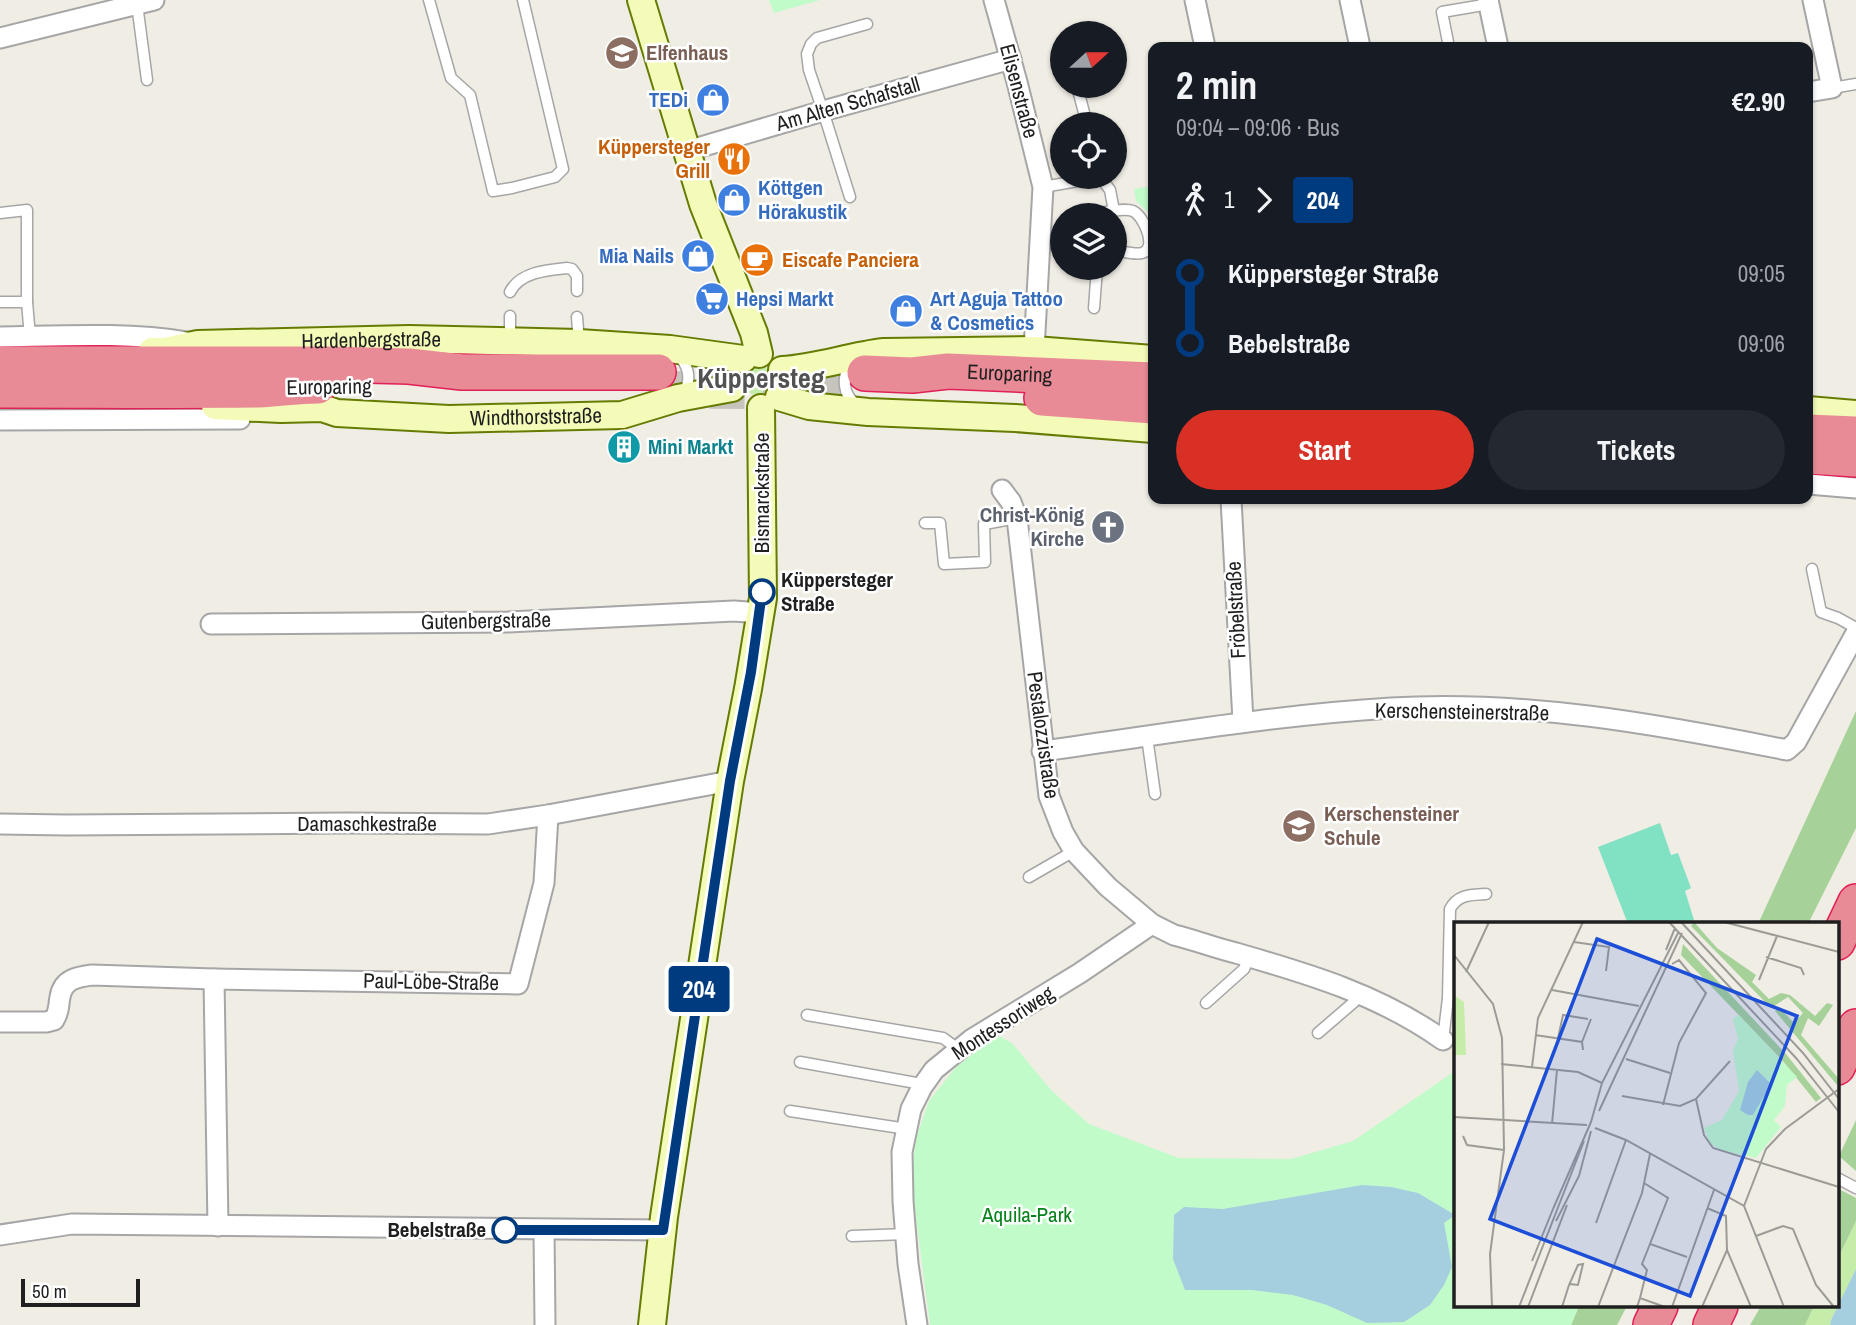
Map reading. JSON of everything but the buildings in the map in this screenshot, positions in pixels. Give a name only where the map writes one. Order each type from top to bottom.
[{"type":"highway","name":"Europaring","points":[[0,364],[329,364],[409,366],[462,372],[666,376]]},
{"type":"highway","name":"Europaring","points":[[865,383],[948,371],[1148,380]]},
{"type":"highway","name":"Europaring","points":[[0,390],[269,389],[293,386],[666,376]]},
{"type":"highway","name":"Europaring","points":[[865,383],[1148,406]]},
{"type":"highway","points":[[1813,432],[1856,435]]},
{"type":"highway","points":[[1813,456],[1856,459]]},
{"type":"highway","points":[[1839,938],[1856,902]]},
{"type":"highway","points":[[1839,1064],[1856,1027]]},
{"type":"highway","points":[[1651,1325],[1659,1308]]},
{"type":"highway","points":[[1711,1325],[1719,1308]]},
{"type":"main road","points":[[641,0],[703,204],[754,333],[751,356]]},
{"type":"main road","name":"Hardenbergstraße","points":[[198,344],[408,339],[510,329],[579,343],[666,376],[709,353],[751,356]]},
{"type":"main road","name":"Europaring","points":[[92,365],[114,354],[164,351],[198,344]]},
{"type":"main road","points":[[770,402],[785,383],[782,370],[771,358],[751,356],[735,366],[732,388],[742,402],[753,407],[770,402],[809,406],[865,383],[884,352],[1034,350],[1148,359]]},
{"type":"main road","points":[[782,370],[808,368],[1015,418],[1148,429]]},
{"type":"main road","name":"Windthorststraße","points":[[136,391],[160,403],[281,409],[322,408],[337,413],[449,419],[622,415],[666,376],[732,388]]},
{"type":"main road","name":"Bismarckstraße","points":[[652,1325],[663,1230],[730,781],[761,612],[770,402]]},
{"type":"main road","points":[[1813,410],[1856,414]]},
{"type":"street","name":"Elisenstraße","points":[[994,0],[1043,187],[1034,350]]},
{"type":"street","points":[[1195,0],[1204,42]]},
{"type":"street","points":[[1350,0],[1359,42]]},
{"type":"street","points":[[1813,0],[1832,88],[1813,92]]},
{"type":"street","points":[[0,38],[146,2]]},
{"type":"street","points":[[1489,2],[1497,42]]},
{"type":"street","name":"Am Alten Schafstall","points":[[687,152],[1011,59]]},
{"type":"street","name":"Hardenbergstraße","points":[[0,337],[129,336],[198,344]]},
{"type":"street","name":"Windthorststraße","points":[[0,420],[321,418],[337,413]]},
{"type":"street","points":[[1813,484],[1856,488]]},
{"type":"street","name":"Pestalozzistraße","points":[[1002,490],[1011,502],[1017,518],[1049,796],[1063,832],[1074,851],[1108,887],[1152,924],[1174,935],[1359,993],[1391,1007],[1443,1040]]},
{"type":"street","name":"Fröbelstraße","points":[[1231,504],[1243,721]]},
{"type":"street","name":"Gutenbergstraße","points":[[211,624],[508,622],[761,612]]},
{"type":"street","name":"Kerschensteinerstraße","points":[[1042,751],[1243,721],[1392,708],[1523,709],[1706,733],[1787,750],[1796,743],[1856,630]]},
{"type":"street","name":"Damaschkestraße","points":[[0,824],[488,824],[730,781]]},
{"type":"street","name":"Paul-Löbe-Straße","points":[[0,1023],[54,1020],[60,1011],[60,995],[66,982],[78,977],[519,984],[544,883],[548,815]]},
{"type":"street","name":"Montessoriweg","points":[[917,1325],[905,1234],[902,1152],[911,1109],[922,1087],[934,1070],[958,1049],[1090,967],[1152,924]]},
{"type":"street","points":[[214,979],[218,1226]]},
{"type":"street","points":[[0,1235],[72,1224],[663,1230]]},
{"type":"street","points":[[544,1230],[545,1325]]},
{"type":"lane","points":[[429,0],[450,78],[470,94],[492,191],[555,177],[563,169],[523,0]]},
{"type":"lane","points":[[146,2],[147,80]]},
{"type":"lane","points":[[1448,42],[1442,12],[1489,2]]},
{"type":"lane","points":[[850,197],[809,70],[807,54],[817,38],[867,24]]},
{"type":"lane","points":[[1832,88],[1856,84]]},
{"type":"lane","points":[[1043,187],[1050,186]]},
{"type":"lane","points":[[0,213],[27,210],[27,302],[30,337]]},
{"type":"lane","points":[[1127,210],[1132,210],[1144,222],[1148,240]]},
{"type":"lane","points":[[1127,251],[1143,253],[1148,248]]},
{"type":"lane","points":[[510,292],[514,283],[527,276],[567,268],[572,269],[577,276],[577,291]]},
{"type":"lane","points":[[1094,308],[1096,280]]},
{"type":"lane","points":[[0,302],[27,302]]},
{"type":"lane","points":[[577,317],[579,343]]},
{"type":"lane","points":[[925,523],[940,523],[944,564],[985,562],[984,524],[1017,518]]},
{"type":"lane","points":[[1812,569],[1821,612],[1838,618],[1856,630]]},
{"type":"lane","points":[[1147,737],[1155,794]]},
{"type":"lane","points":[[1029,877],[1074,851]]},
{"type":"lane","points":[[1443,1040],[1448,998],[1450,909],[1454,901],[1465,895],[1486,894]]},
{"type":"lane","points":[[1206,1003],[1244,969],[1249,957]]},
{"type":"lane","points":[[1318,1033],[1354,1002],[1359,993]]},
{"type":"lane","points":[[807,1015],[943,1038],[958,1049]]},
{"type":"lane","points":[[800,1062],[916,1083],[922,1087]]},
{"type":"lane","points":[[790,1111],[906,1129]]},
{"type":"lane","points":[[1839,1179],[1856,1188]]},
{"type":"lane","points":[[852,1236],[905,1234]]},
{"type":"green space","points":[[769,0],[820,0],[774,13]]},
{"type":"green space","points":[[1148,187],[1148,212],[1136,201],[1134,189]]},
{"type":"green space","points":[[757,365],[763,366],[771,374],[771,386],[763,394],[757,395],[751,394],[743,386],[742,380],[743,374],[751,366]]},
{"type":"green space","points":[[1856,711],[1856,828],[1809,922],[1759,922]]},
{"type":"green space","points":[[1660,823],[1671,855],[1678,853],[1691,888],[1685,891],[1694,920],[1627,922],[1598,847]]},
{"type":"green space","name":"Aquila-Park","points":[[997,1035],[1012,1043],[1052,1091],[1089,1124],[1179,1158],[1291,1159],[1353,1141],[1454,1072],[1454,1308],[1578,1308],[1571,1325],[930,1325],[911,1180],[916,1138],[929,1101],[956,1067]]},
{"type":"green space","points":[[1856,1120],[1856,1171],[1839,1156]]},
{"type":"green space","points":[[1839,1189],[1856,1198],[1856,1221],[1839,1256]]},
{"type":"green space","points":[[1856,1221],[1856,1269],[1839,1304],[1839,1256]]},
{"type":"green space","points":[[1578,1308],[1626,1308],[1617,1325],[1571,1325]]},
{"type":"green space","points":[[1760,1308],[1813,1308],[1805,1325],[1750,1325]]},
{"type":"green space","points":[[1813,1308],[1837,1308],[1830,1325],[1805,1325]]},
{"type":"water","points":[[1362,1185],[1391,1187],[1418,1193],[1454,1214],[1444,1223],[1452,1267],[1430,1305],[1404,1322],[1367,1323],[1327,1305],[1293,1295],[1252,1290],[1185,1290],[1173,1259],[1174,1215],[1184,1207],[1223,1209]]},
{"type":"water","points":[[1856,1269],[1856,1325],[1830,1325]]},
{"type":"tunnel","points":[[657,386],[696,391],[866,393]]},
{"type":"bus line","name":"204","points":[[505,1230],[663,1230],[730,781],[751,672],[762,592]]},
{"type":"place","name":"Elfenhaus","points":[[622,53]]},
{"type":"place","name":"TEDi","points":[[713,100]]},
{"type":"place","name":"Küppersteger Grill","points":[[734,159]]},
{"type":"place","name":"Köttgen Hörakustik","points":[[734,200]]},
{"type":"place","name":"Mia Nails","points":[[698,256]]},
{"type":"place","name":"Eiscafe Panciera","points":[[757,260]]},
{"type":"place","name":"Hepsi Markt","points":[[712,299]]},
{"type":"place","name":"Art Aguja Tattoo & Cosmetics","points":[[906,311]]},
{"type":"place","name":"Mini Markt","points":[[624,447]]},
{"type":"place","name":"Christ-König Kirche","points":[[1108,527]]},
{"type":"place","name":"Küppersteger Straße","points":[[762,592]]},
{"type":"place","name":"Kerschensteiner Schule","points":[[1299,826]]},
{"type":"place","name":"Bebelstraße","points":[[505,1230]]},
{"type":"district","name":"Küppersteg","points":[[761,378]]}]
